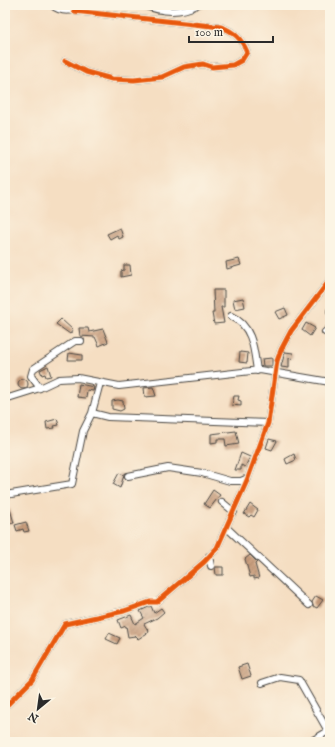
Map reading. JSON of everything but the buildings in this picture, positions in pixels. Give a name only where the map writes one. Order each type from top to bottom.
[{"type":"street","points":[[52,5],[63,11],[221,27],[230,31],[244,44],[247,52],[242,60],[233,65],[212,67],[202,64],[184,67],[162,77],[134,80],[112,79],[86,72],[65,60]]},
{"type":"street","points":[[74,11],[94,5]]},
{"type":"street","points":[[143,5],[156,10],[178,11],[197,5]]},
{"type":"street","points":[[8,704],[32,680],[65,624],[91,619],[150,602],[157,602],[210,556],[217,548],[248,478],[268,423],[276,361],[289,334],[330,280]]},
{"type":"street","points":[[231,316],[244,324],[247,329],[255,352],[257,371]]},
{"type":"street","points":[[40,388],[31,376],[33,369],[74,341],[80,341]]},
{"type":"street","points":[[5,399],[40,388],[59,380],[78,378],[119,386],[257,371],[275,372],[330,382]]},
{"type":"street","points":[[5,494],[72,484],[84,431],[92,413],[100,383]]},
{"type":"street","points":[[92,413],[108,417],[268,423]]},
{"type":"street","points":[[128,476],[168,468],[202,473],[230,481],[241,481],[248,478]]},
{"type":"street","points":[[222,502],[234,512]]},
{"type":"street","points":[[227,528],[309,605]]},
{"type":"street","points":[[210,556],[211,566]]},
{"type":"street","points":[[262,682],[280,677],[299,680],[329,731],[310,742]]},
{"type":"cycle path","points":[[65,61],[86,72],[112,79],[134,80],[162,77],[184,67],[203,64],[212,67],[233,65],[242,60],[247,52],[243,43],[237,36],[221,27],[74,11]]},
{"type":"cycle path","points":[[8,704],[32,680],[65,624],[124,611],[150,602],[157,602],[204,562],[217,548],[248,478],[268,423],[277,361],[281,350],[291,331],[330,280]]}]
